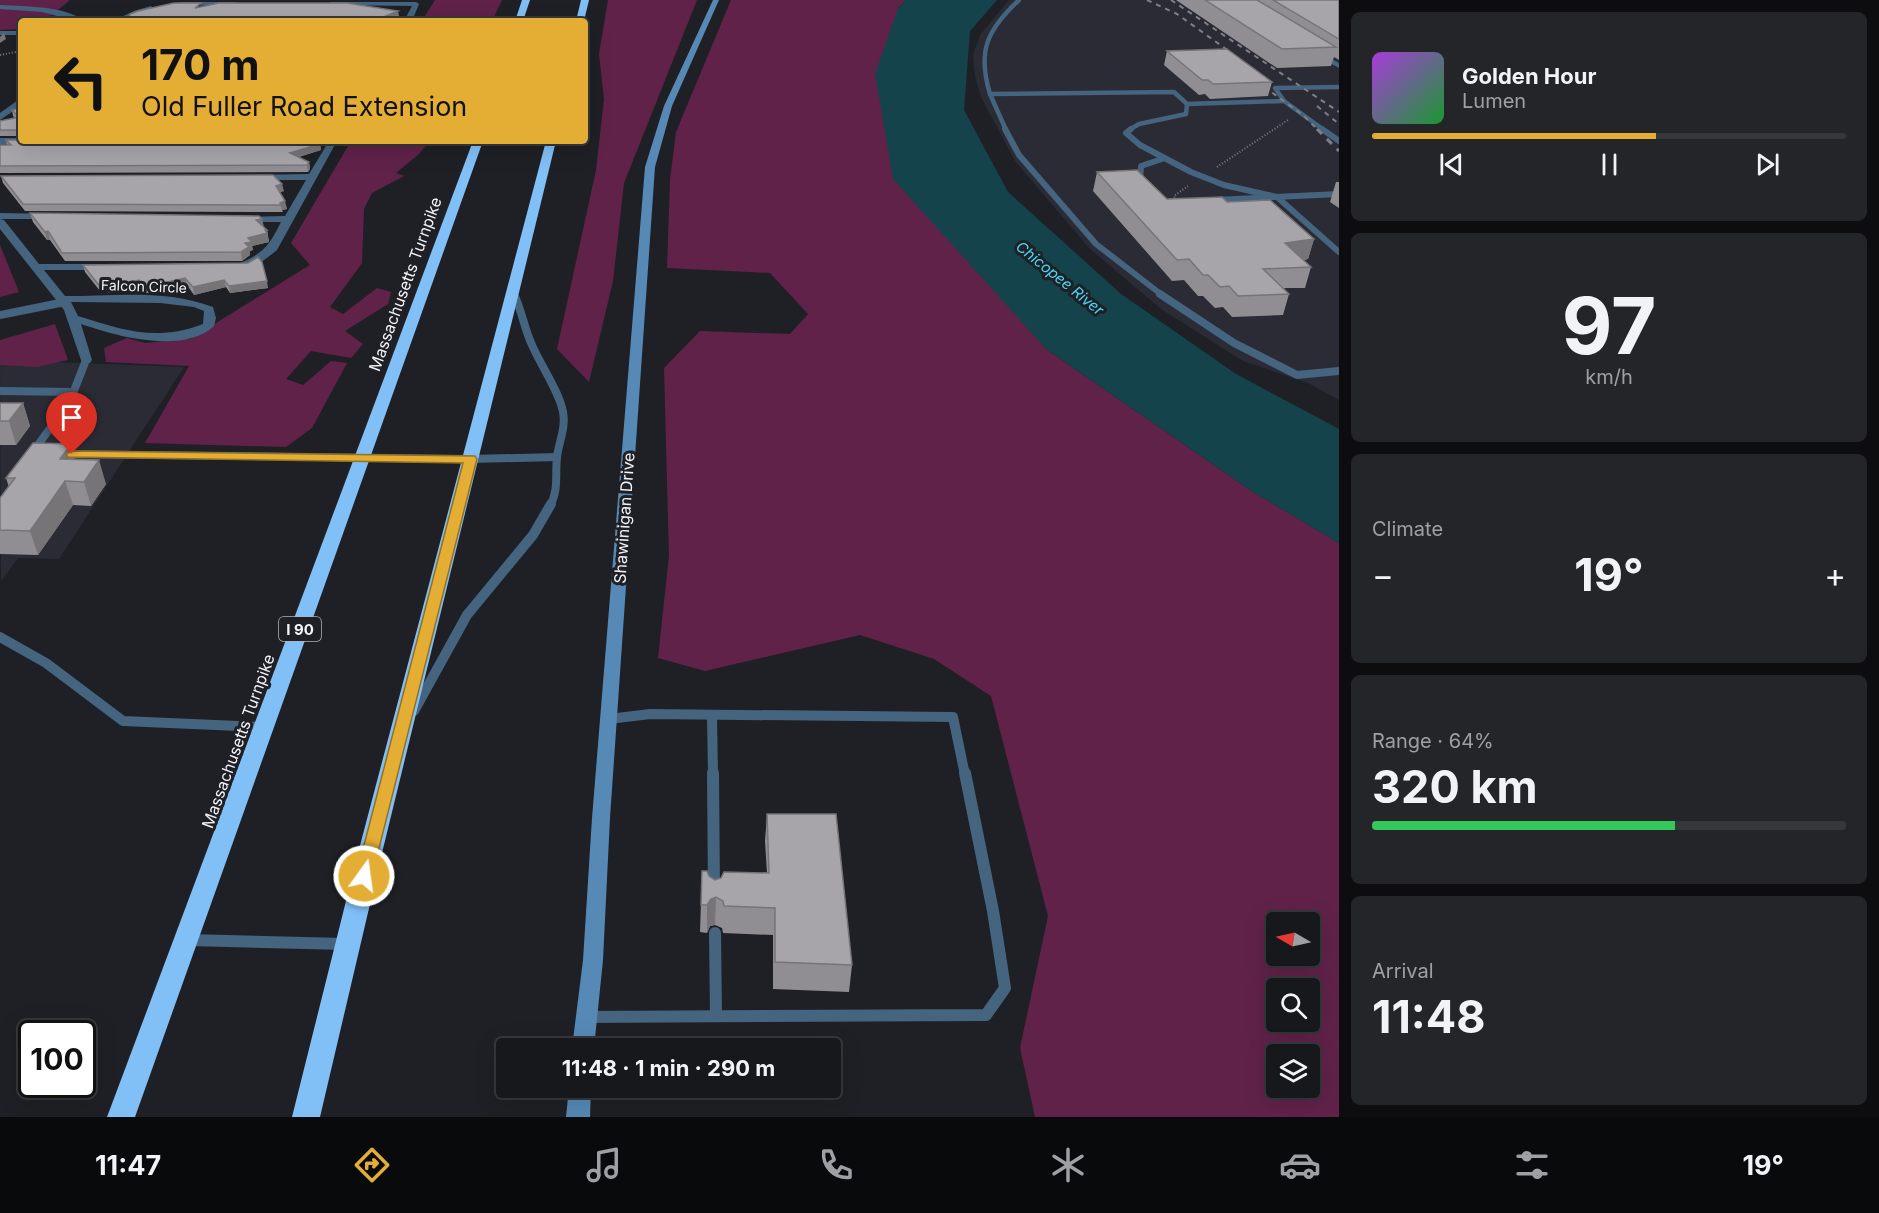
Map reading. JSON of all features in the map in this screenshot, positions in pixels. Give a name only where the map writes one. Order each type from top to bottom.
[{"type":"highway","points":[[520,18],[526,0]]},
{"type":"highway","points":[[581,18],[585,0]]},
{"type":"highway","name":"Massachusetts Turnpike","points":[[121,1117],[477,144]]},
{"type":"highway","points":[[306,1117],[550,144]]},
{"type":"main road","name":"Shawinigan Drive","points":[[584,1038],[593,960],[650,167],[668,106],[716,0]]},
{"type":"main road","points":[[578,1117],[579,1098]]},
{"type":"street","points":[[175,4],[247,4]]},
{"type":"street","points":[[326,4],[416,4],[409,18]]},
{"type":"street","points":[[123,18],[160,6]]},
{"type":"street","points":[[0,7],[57,12],[75,18]]},
{"type":"street","points":[[0,33],[18,33]]},
{"type":"street","points":[[1304,45],[1339,66]]},
{"type":"street","points":[[0,101],[18,105]]},
{"type":"street","points":[[0,117],[18,106]]},
{"type":"street","points":[[0,141],[18,142]]},
{"type":"street","points":[[239,266],[273,249],[331,144]]},
{"type":"street","points":[[246,177],[313,177]]},
{"type":"street","points":[[0,216],[65,216]]},
{"type":"street","points":[[228,218],[288,219]]},
{"type":"street","points":[[0,222],[70,309],[86,360]]},
{"type":"street","points":[[38,267],[118,267]]},
{"type":"street","name":"Falcon Circle","points":[[64,301],[199,303],[209,309],[210,318],[208,326],[189,335],[161,340],[137,337],[72,318]]},
{"type":"lane","points":[[1019,0],[993,26],[982,59],[984,76],[990,94],[1019,155],[1096,244],[1141,281],[1234,343],[1297,375],[1339,371]]},
{"type":"lane","points":[[1339,87],[1275,88],[1284,101],[1339,141]]},
{"type":"lane","points":[[990,94],[1173,92],[1187,104],[1284,101]]},
{"type":"lane","points":[[1187,104],[1186,114],[1176,119],[1141,122],[1131,126],[1126,133],[1162,159],[1224,185],[1277,197],[1339,252]]},
{"type":"lane","points":[[1149,192],[1140,185],[1138,175],[1141,166],[1162,159]]},
{"type":"lane","points":[[1210,201],[1339,194]]},
{"type":"lane","points":[[401,736],[467,615],[533,536],[552,506],[558,487],[557,457],[564,428],[563,410],[531,346],[522,310],[513,291]]},
{"type":"lane","points":[[0,315],[64,301]]},
{"type":"lane","points":[[86,360],[70,401],[32,454],[471,459],[557,457]]},
{"type":"lane","points":[[0,391],[74,392]]},
{"type":"lane","points":[[0,637],[46,663],[123,721],[264,727]]},
{"type":"lane","points":[[585,1017],[986,1015],[1005,988],[992,905],[953,717],[650,714],[609,719]]},
{"type":"lane","points":[[712,715],[715,899]]},
{"type":"lane","points":[[715,933],[716,1016]]},
{"type":"lane","points":[[185,940],[348,944]]},
{"type":"path","points":[[0,55],[18,52]]},
{"type":"path","points":[[1180,209],[1174,196],[1288,119]]},
{"type":"shaded area","points":[[0,0],[70,0],[48,18],[18,18],[18,29],[0,30]]},
{"type":"shaded area","points":[[435,0],[502,0],[493,18],[424,18]]},
{"type":"shaded area","points":[[608,0],[697,0],[624,183],[613,281],[589,382],[557,349],[596,170],[604,99],[599,54]]},
{"type":"shaded area","points":[[731,0],[906,0],[898,8],[1046,349],[1253,492],[1339,543],[1339,1117],[1035,1117],[1020,1048],[1048,916],[991,696],[934,659],[860,635],[705,671],[658,658],[669,556],[664,368],[700,331],[790,334],[808,314],[770,273],[667,268],[670,180],[676,132]]},
{"type":"shaded area","points":[[1009,0],[1339,0],[1339,400],[1308,383],[1243,361],[1161,309],[1089,248],[1015,161],[981,97],[975,76],[973,55],[980,35]]},
{"type":"shaded area","points":[[349,144],[427,144],[396,173],[404,176],[372,193],[364,209],[362,263],[330,307],[343,314],[377,288],[391,292],[388,304],[345,331],[363,344],[351,358],[311,351],[286,379],[303,385],[331,361],[347,363],[312,428],[286,447],[145,443],[189,366],[106,362],[104,348],[127,338],[145,343],[190,339],[310,265],[291,243]]},
{"type":"shaded area","points":[[0,245],[19,292],[0,297]]},
{"type":"shaded area","points":[[55,324],[68,360],[37,367],[0,365],[0,340]]},
{"type":"shaded area","points":[[0,360],[184,367],[59,559],[18,558],[1,581]]},
{"type":"water","name":"Chicopee River","points":[[906,0],[997,0],[970,31],[964,110],[1008,192],[1121,294],[1236,374],[1339,429],[1339,543],[1253,492],[1046,349],[893,179],[875,74],[898,8]]},
{"type":"building","points":[[1205,0],[1257,0],[1336,47],[1282,49]]},
{"type":"building","points":[[1273,0],[1339,0],[1339,39]]},
{"type":"building","points":[[174,3],[201,3],[195,8],[219,3],[347,3],[398,11],[381,18],[129,18],[130,14]]},
{"type":"building","points":[[1227,49],[1272,82],[1213,84],[1208,80],[1202,80],[1167,51]]},
{"type":"building","points":[[18,117],[18,130],[0,130],[0,121]]},
{"type":"building","points":[[6,140],[18,140],[18,144],[320,144],[290,153],[309,162],[307,165],[0,166],[0,145],[11,145]]},
{"type":"building","points":[[1137,170],[1167,199],[1222,197],[1227,202],[1270,200],[1314,239],[1285,243],[1311,267],[1263,269],[1289,294],[1238,296],[1229,286],[1220,287],[1208,275],[1203,275],[1189,259],[1177,260],[1097,172]]},
{"type":"building","points":[[273,175],[282,184],[276,186],[285,201],[280,203],[281,205],[23,204],[1,176]]},
{"type":"building","points":[[30,213],[259,216],[262,219],[256,220],[267,230],[265,230],[267,233],[248,238],[252,242],[245,243],[249,247],[241,252],[62,253],[48,231],[45,232]]},
{"type":"building","points":[[258,257],[262,262],[267,281],[229,286],[224,280],[193,287],[185,278],[150,286],[143,286],[139,280],[107,286],[104,282],[98,284],[83,265],[248,263]]},
{"type":"building","points":[[0,403],[23,403],[9,421],[0,421]]},
{"type":"building","points":[[33,443],[71,444],[60,459],[99,460],[84,482],[65,481],[30,531],[0,530],[0,498],[15,478],[6,478]]},
{"type":"building","points":[[767,814],[836,814],[852,965],[775,962],[775,908],[724,906],[723,901],[716,897],[711,899],[707,905],[701,905],[702,871],[707,871],[709,876],[715,880],[721,878],[724,872],[769,873]]},
{"type":"railway","points":[[1147,0],[1177,14],[1233,54],[1238,61]]},
{"type":"railway","points":[[1171,0],[1339,112]]},
{"type":"railway","points":[[1256,81],[1303,115],[1339,151]]},
{"type":"railway","points":[[1317,106],[1339,124]]},
{"type":"route","points":[[72,454],[471,459],[364,876]]}]
